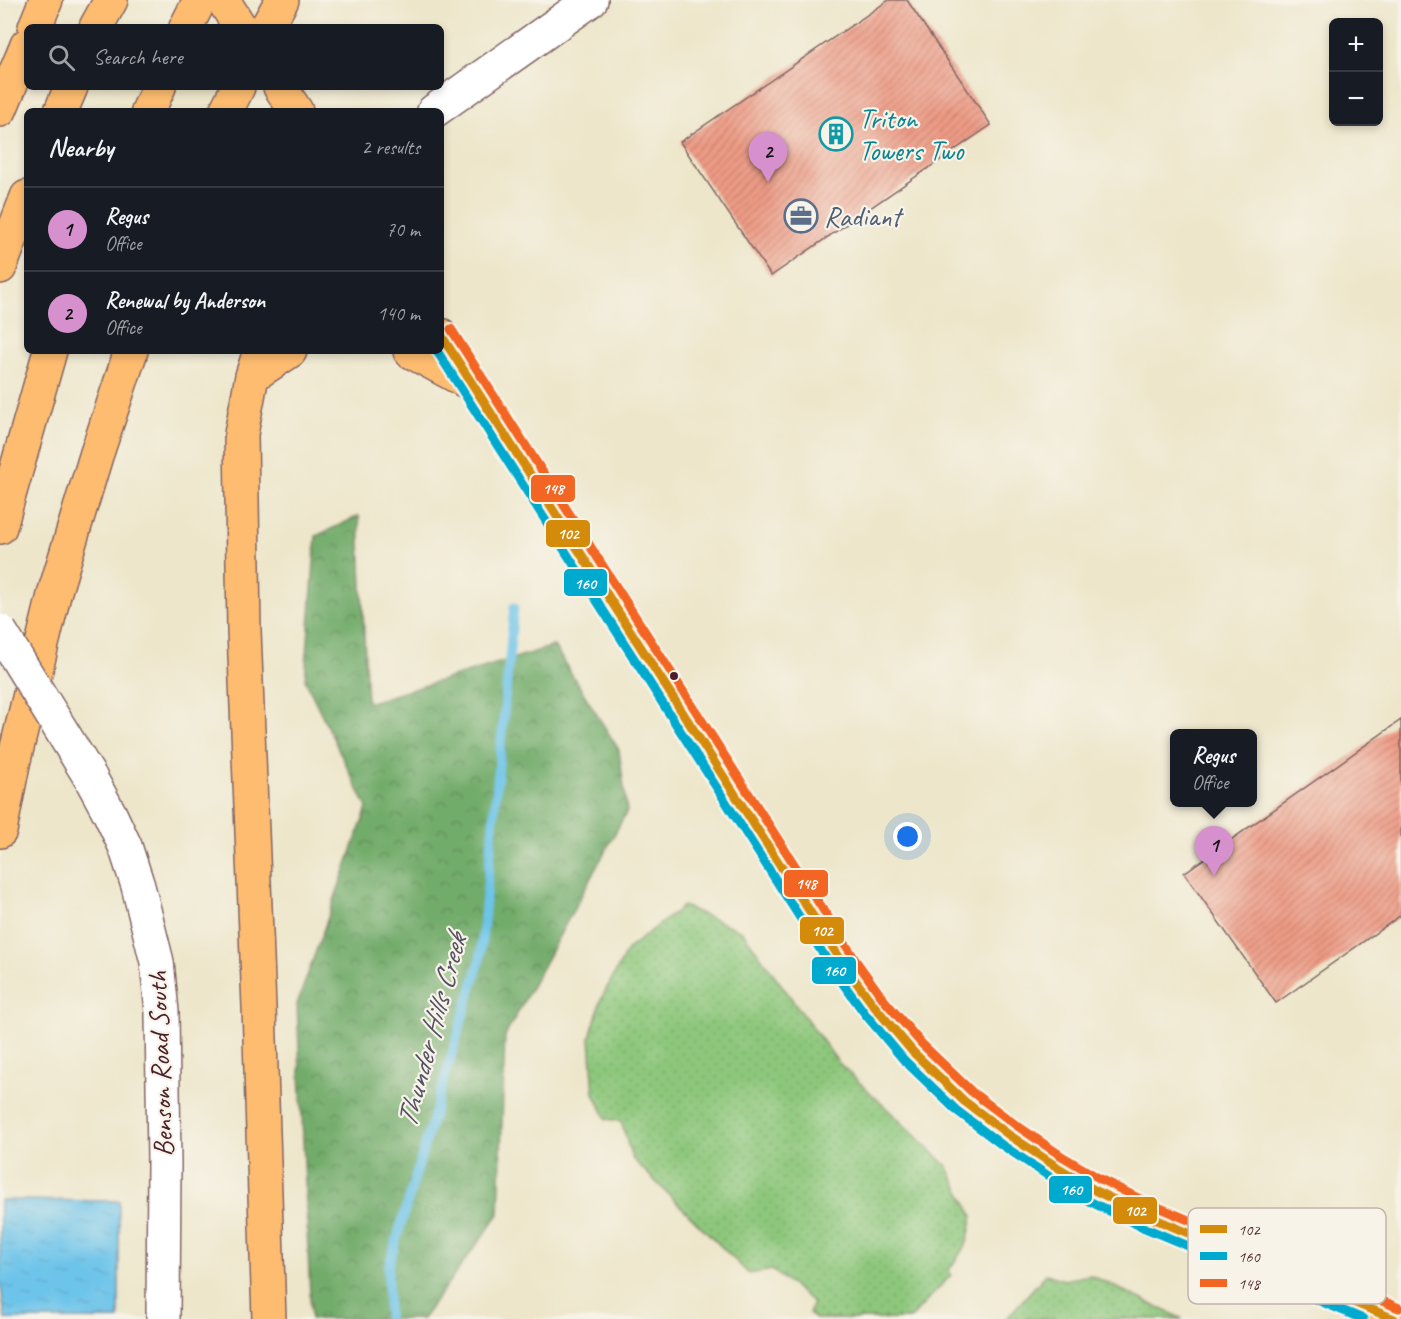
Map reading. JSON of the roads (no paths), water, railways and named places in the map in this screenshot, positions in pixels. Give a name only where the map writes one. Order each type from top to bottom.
[{"type":"main road","points":[[36,24],[46,0]]},
{"type":"main road","points":[[98,24],[111,0]]},
{"type":"main road","points":[[188,24],[200,0]]},
{"type":"main road","points":[[223,0],[238,24]]},
{"type":"main road","points":[[269,24],[282,0]]},
{"type":"main road","points":[[0,110],[24,52]]},
{"type":"main road","points":[[62,108],[70,90]]},
{"type":"main road","points":[[149,108],[158,90]]},
{"type":"main road","points":[[228,108],[236,90]]},
{"type":"main road","points":[[282,90],[294,108]]},
{"type":"main road","points":[[0,267],[24,205]]},
{"type":"main road","points":[[444,340],[846,968],[875,1007],[913,1052],[964,1101],[1009,1135],[1096,1191],[1188,1233]]},
{"type":"main road","points":[[0,527],[49,354]]},
{"type":"main road","points":[[0,831],[13,764],[56,591],[129,354]]},
{"type":"main road","points":[[269,1319],[244,630],[241,434],[256,364],[282,354]]},
{"type":"main road","points":[[416,354],[473,385]]},
{"type":"main road","points":[[1358,1304],[1394,1319]]},
{"type":"street","points":[[438,108],[591,0]]},
{"type":"street","name":"Benson Road South","points":[[0,631],[90,777],[110,814],[125,846],[138,886],[157,962],[162,1012],[163,1319]]},
{"type":"water","points":[[0,1200],[119,1201],[119,1319],[5,1319],[0,1277]]},
{"type":"waterway","name":"Thunder Hills Creek","points":[[388,1319],[388,1268],[480,960],[514,607]]},
{"type":"place","name":"Triton Towers Two","points":[[836,134]]},
{"type":"place","name":"Renewal by Anderson","points":[[768,182]]},
{"type":"place","name":"Radiant","points":[[801,216]]},
{"type":"place","name":"Regus","points":[[1214,876]]}]
